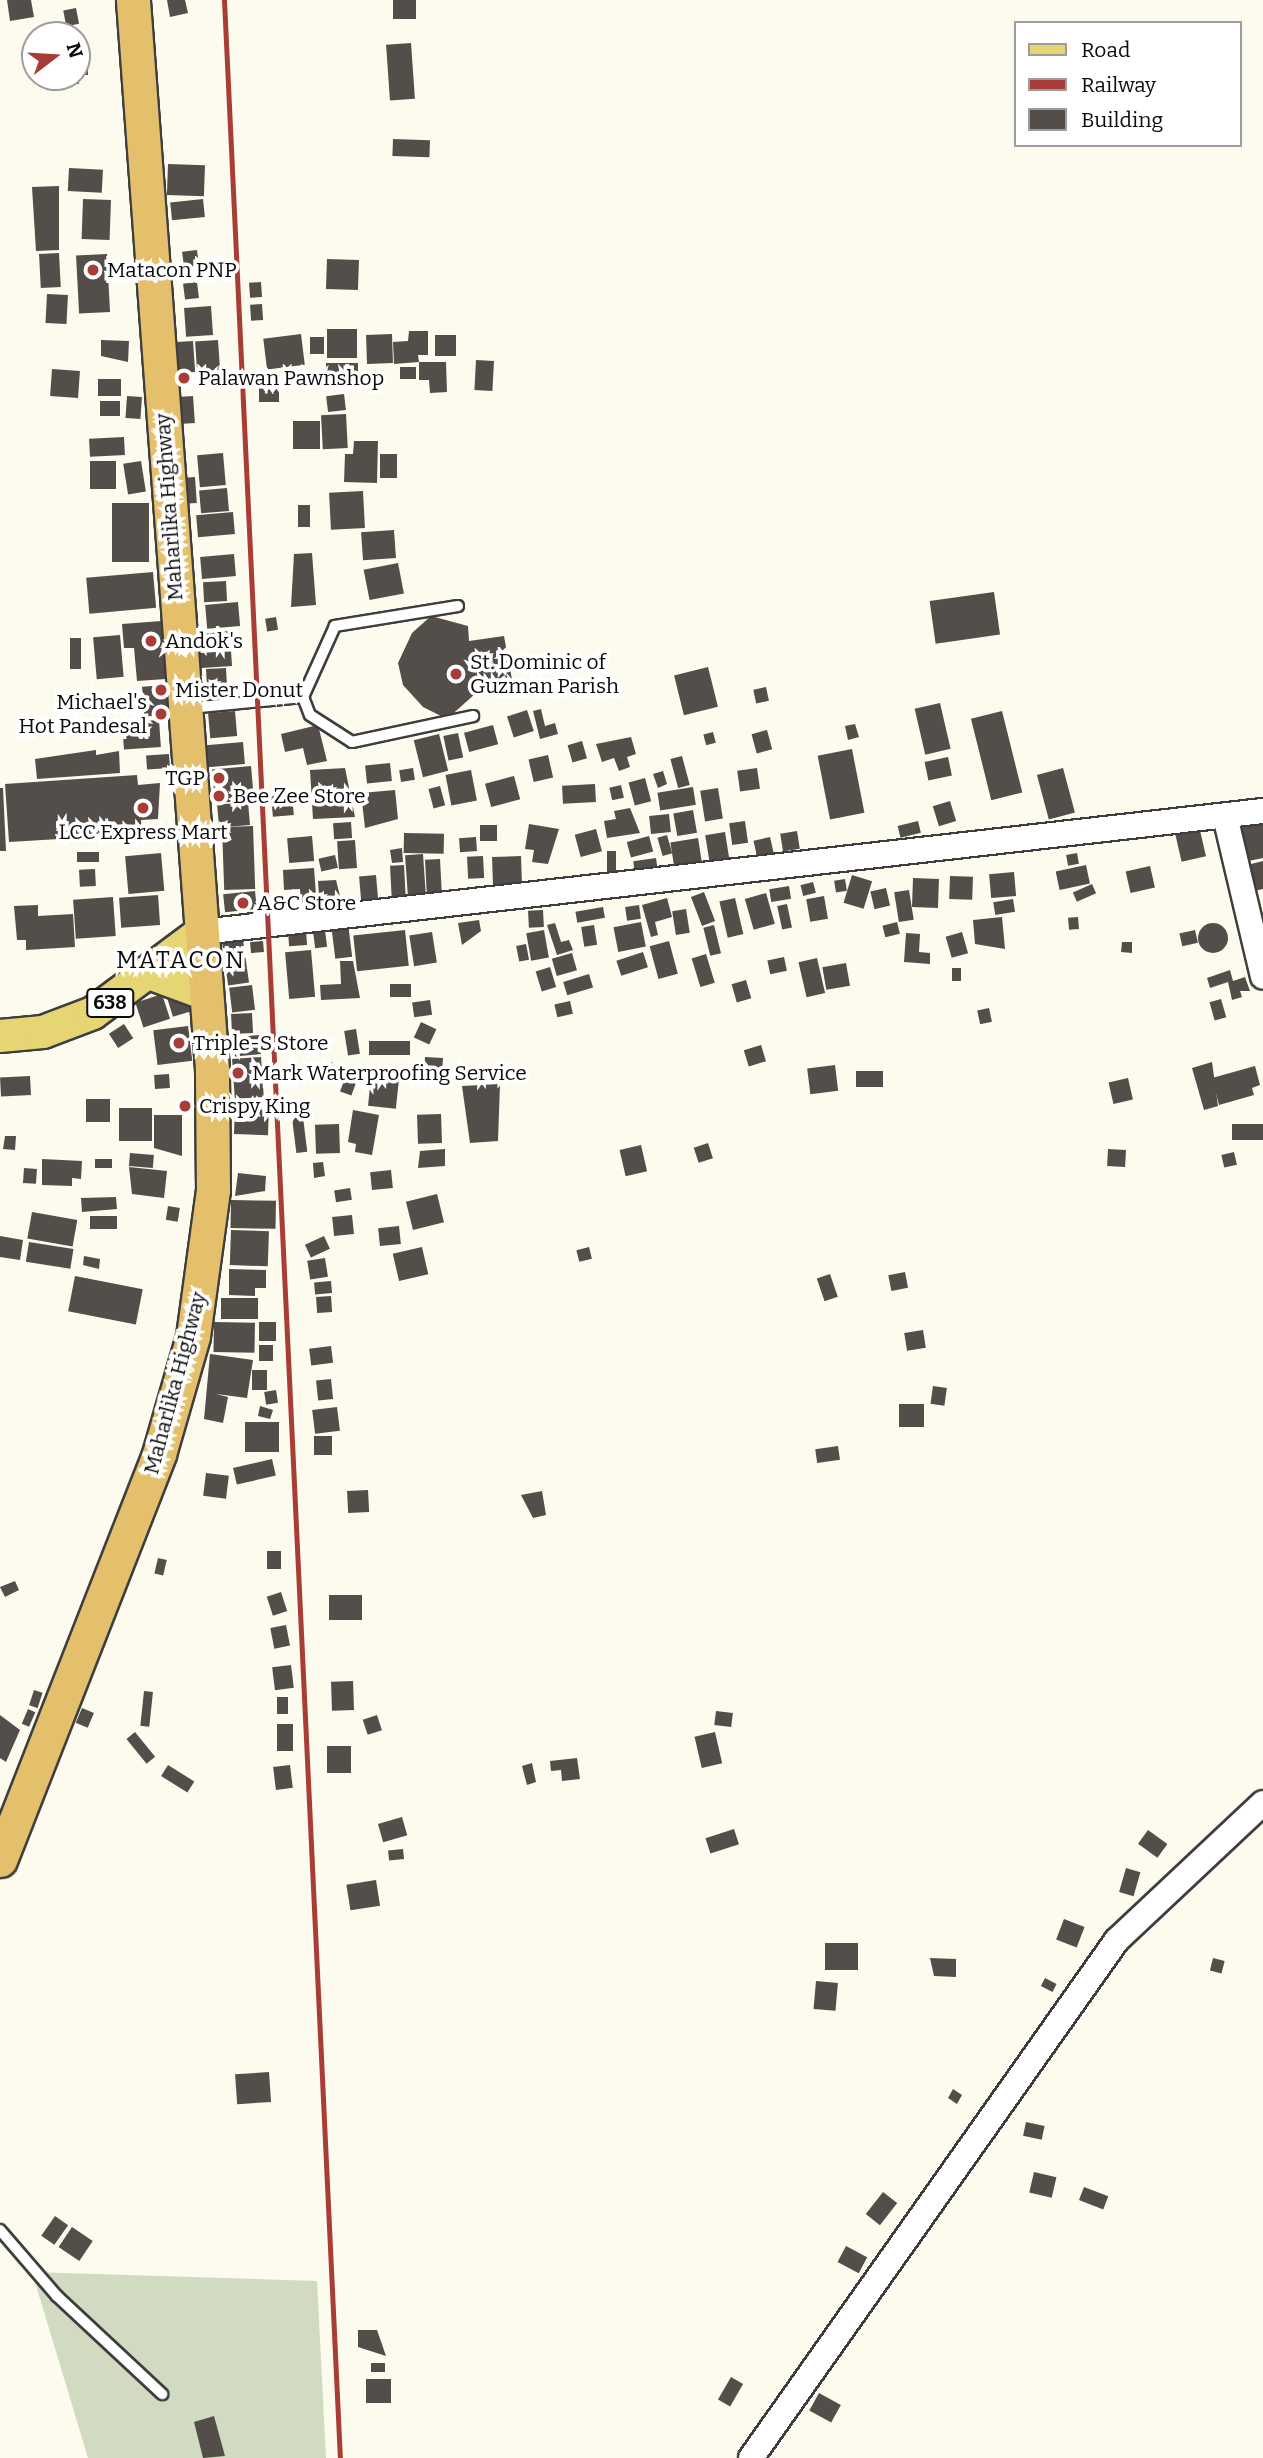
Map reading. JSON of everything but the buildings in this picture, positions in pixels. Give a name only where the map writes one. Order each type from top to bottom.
[{"type":"highway","name":"Maharlika Highway","points":[[0,1860],[159,1454],[192,1336],[214,1156],[202,932],[133,0]]},
{"type":"main road","name":"638","points":[[0,1036],[74,1022],[152,974],[202,932]]},
{"type":"main road","points":[[152,974],[206,994]]},
{"type":"street","points":[[202,932],[1263,811]]},
{"type":"street","points":[[1225,816],[1263,977]]},
{"type":"street","points":[[751,2458],[1117,1940],[1263,1803]]},
{"type":"lane","points":[[458,606],[335,626],[303,697],[310,715],[352,742],[473,716]]},
{"type":"lane","points":[[185,709],[303,697]]},
{"type":"lane","points":[[0,2230],[57,2296],[162,2394]]},
{"type":"green space","points":[[32,2272],[317,2281],[326,2458],[88,2458]]},
{"type":"railway","points":[[224,0],[340,2458]]},
{"type":"place","name":"Matacon PNP","points":[[93,270]]},
{"type":"place","name":"Palawan Pawnshop","points":[[184,378]]},
{"type":"place","name":"Andok's","points":[[151,641]]},
{"type":"place","name":"St. Dominic of Guzman Parish","points":[[456,674]]},
{"type":"place","name":"Mister Donut","points":[[161,690]]},
{"type":"place","name":"Michael's Hot Pandesal","points":[[161,714]]},
{"type":"place","name":"TGP","points":[[219,778]]},
{"type":"place","name":"Bee Zee Store","points":[[219,796]]},
{"type":"place","name":"LCC Express Mart","points":[[143,808]]},
{"type":"place","name":"A&C Store","points":[[243,903]]},
{"type":"place","name":"Triple-S Store","points":[[179,1043]]},
{"type":"place","name":"Mark Waterproofing Service","points":[[238,1073]]},
{"type":"place","name":"Crispy King","points":[[185,1106]]},
{"type":"district","name":"MATACON","points":[[181,961]]}]
